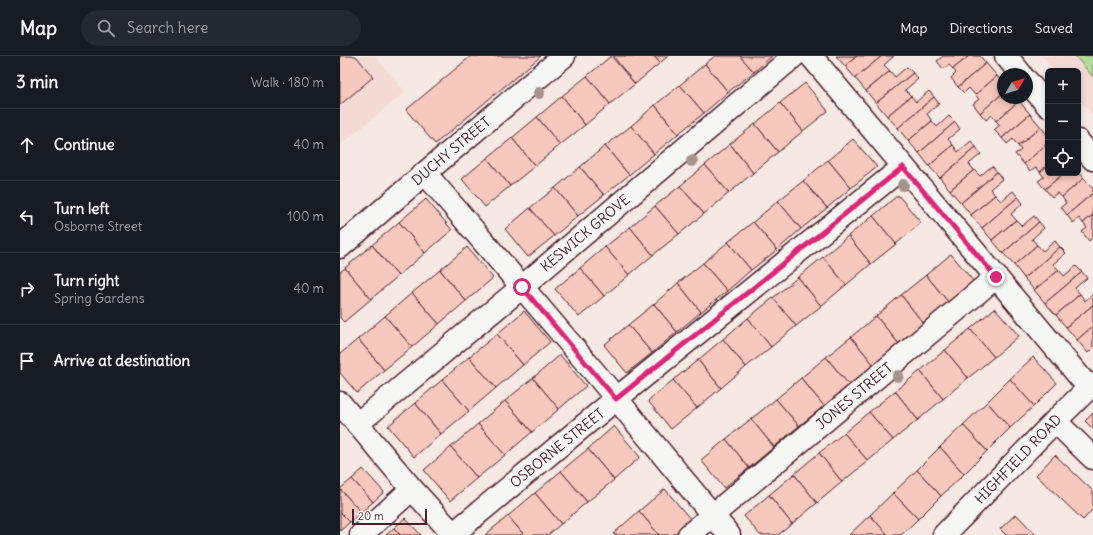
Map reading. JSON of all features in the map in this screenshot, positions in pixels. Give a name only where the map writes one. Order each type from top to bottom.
[{"type":"street","name":"DUCHY STREET","points":[[340,247],[564,56]]},
{"type":"street","name":"KESWICK GROVE","points":[[356,424],[522,287],[794,56]]},
{"type":"street","points":[[811,56],[996,277],[1091,386]]},
{"type":"street","points":[[1006,56],[1016,68]]},
{"type":"street","points":[[1033,88],[1046,104]]},
{"type":"street","points":[[1081,145],[1093,159]]},
{"type":"street","name":"OSBORNE STREET","points":[[453,534],[616,399],[903,167]]},
{"type":"street","points":[[425,173],[729,535]]},
{"type":"street","name":"JONES STREET","points":[[689,535],[996,277]]},
{"type":"street","name":"HIGHFIELD ROAD","points":[[944,535],[1091,386]]},
{"type":"street","points":[[340,403],[356,424],[412,489],[453,534]]},
{"type":"street","points":[[1055,421],[1093,458]]},
{"type":"street","points":[[361,535],[412,489]]},
{"type":"shaded area","points":[[340,56],[375,56],[405,92],[340,145]]},
{"type":"shaded area","points":[[1042,56],[1093,56],[1093,115],[1081,101],[1081,68],[1052,68]]},
{"type":"green space","points":[[1075,56],[1093,56],[1093,77]]},
{"type":"building","points":[[340,56],[356,56],[373,77],[340,105]]},
{"type":"building","points":[[471,56],[541,56],[435,144],[406,110]]},
{"type":"building","points":[[611,56],[635,84],[610,104],[587,76]]},
{"type":"building","points":[[613,56],[654,56],[660,63],[635,84]]},
{"type":"building","points":[[654,56],[668,56],[660,63]]},
{"type":"building","points":[[715,56],[740,56],[754,72],[728,92],[705,64]]},
{"type":"building","points":[[740,56],[772,56],[754,72]]},
{"type":"building","points":[[836,56],[857,56],[845,66]]},
{"type":"building","points":[[857,56],[882,56],[855,78],[845,66]]},
{"type":"building","points":[[882,56],[894,56],[884,65],[890,71],[866,91],[855,78]]},
{"type":"building","points":[[943,56],[969,56],[953,69],[949,65],[943,69],[937,61]]},
{"type":"building","points":[[969,56],[980,56],[986,63],[958,87],[951,78],[956,73],[953,69]]},
{"type":"building","points":[[986,63],[997,76],[975,95],[969,88],[964,93],[958,87]]},
{"type":"building","points":[[705,64],[728,92],[704,113],[680,85]]},
{"type":"building","points":[[907,67],[913,73],[876,103],[866,91],[890,71],[895,77]]},
{"type":"building","points":[[913,73],[918,79],[905,90],[911,96],[887,116],[876,103]]},
{"type":"building","points":[[587,76],[610,104],[585,125],[562,96]]},
{"type":"building","points":[[997,76],[997,98],[980,113],[973,104],[979,99],[975,95]]},
{"type":"building","points":[[805,83],[828,111],[803,131],[780,103]]},
{"type":"building","points":[[680,85],[704,113],[678,134],[655,105]]},
{"type":"building","points":[[929,91],[934,97],[898,128],[887,116],[911,96],[916,102]]},
{"type":"building","points":[[562,96],[585,125],[560,145],[537,117]]},
{"type":"building","points":[[934,97],[939,104],[927,114],[932,121],[908,141],[898,128]]},
{"type":"building","points":[[997,98],[997,104],[1016,104],[996,121],[992,115],[986,120],[980,113]]},
{"type":"building","points":[[780,103],[803,131],[778,152],[755,124]]},
{"type":"building","points":[[1016,104],[1022,104],[1030,114],[1002,138],[994,130],[1000,125],[996,121]]},
{"type":"building","points":[[655,105],[678,134],[654,154],[631,126]]},
{"type":"building","points":[[1030,114],[1041,127],[1018,146],[1013,139],[1007,144],[1002,138]]},
{"type":"building","points":[[949,116],[955,122],[919,153],[908,141],[932,121],[937,127]]},
{"type":"building","points":[[537,117],[560,145],[535,166],[512,138]]},
{"type":"building","points":[[955,122],[960,129],[948,139],[953,145],[929,166],[919,153]]},
{"type":"building","points":[[755,124],[778,152],[753,173],[730,144]]},
{"type":"building","points":[[631,126],[654,154],[629,175],[605,146]]},
{"type":"building","points":[[1041,127],[1045,132],[1045,146],[1024,164],[1015,154],[1021,150],[1018,146]]},
{"type":"building","points":[[512,138],[535,166],[510,186],[487,158]]},
{"type":"building","points":[[853,139],[877,167],[851,188],[828,160]]},
{"type":"building","points":[[971,141],[976,147],[940,178],[929,166],[953,145],[958,152]]},
{"type":"building","points":[[730,144],[753,173],[729,193],[705,165]]},
{"type":"building","points":[[605,146],[629,175],[604,195],[580,167]]},
{"type":"building","points":[[1045,146],[1045,168],[1040,172],[1036,167],[1030,171],[1024,164]]},
{"type":"building","points":[[976,147],[981,154],[969,164],[974,170],[950,190],[940,178]]},
{"type":"building","points":[[487,158],[510,186],[485,207],[462,179]]},
{"type":"building","points":[[828,160],[851,188],[827,208],[803,181]]},
{"type":"building","points":[[705,165],[729,193],[704,214],[680,186]]},
{"type":"building","points":[[992,166],[997,172],[961,203],[950,190],[974,170],[980,176]]},
{"type":"building","points":[[580,167],[604,195],[578,216],[555,188]]},
{"type":"building","points":[[1045,168],[1045,176],[1060,176],[1045,189],[1038,181],[1044,177],[1040,172]]},
{"type":"building","points":[[997,172],[1002,179],[990,189],[995,195],[971,215],[961,203]]},
{"type":"building","points":[[1081,174],[1084,178],[1062,197],[1057,193],[1052,197],[1045,189],[1060,176],[1081,176]]},
{"type":"building","points":[[1084,178],[1093,189],[1093,193],[1067,215],[1061,207],[1066,203],[1062,197]]},
{"type":"building","points":[[803,181],[827,208],[801,229],[778,201]]},
{"type":"building","points":[[680,186],[704,214],[679,234],[655,206]]},
{"type":"building","points":[[555,188],[578,216],[554,236],[530,208]]},
{"type":"building","points":[[1013,191],[1018,197],[982,228],[971,215],[995,195],[1001,201]]},
{"type":"building","points":[[1093,193],[1093,215],[1083,223],[1079,218],[1073,223],[1067,215]]},
{"type":"building","points":[[898,195],[921,223],[896,244],[873,216]]},
{"type":"building","points":[[1018,197],[1023,203],[1011,214],[1016,220],[992,240],[982,228]]},
{"type":"building","points":[[426,199],[452,230],[425,253],[399,222]]},
{"type":"building","points":[[778,201],[801,229],[777,250],[753,222]]},
{"type":"building","points":[[655,206],[679,234],[653,255],[630,227]]},
{"type":"building","points":[[530,208],[554,236],[528,257],[505,229]]},
{"type":"building","points":[[1093,215],[1093,237],[1089,241],[1082,232],[1087,228],[1083,223]]},
{"type":"building","points":[[873,216],[896,244],[871,264],[848,236]]},
{"type":"building","points":[[1034,216],[1039,222],[1003,253],[992,240],[1016,220],[1022,226]]},
{"type":"building","points":[[399,222],[425,253],[398,276],[372,245]]},
{"type":"building","points":[[753,222],[777,250],[751,270],[728,242]]},
{"type":"building","points":[[1039,222],[1044,228],[1032,239],[1037,245],[1014,265],[1003,253]]},
{"type":"building","points":[[630,227],[653,255],[629,275],[605,247]]},
{"type":"building","points":[[848,236],[871,264],[846,285],[823,257]]},
{"type":"building","points":[[1055,241],[1060,247],[1024,278],[1014,265],[1037,245],[1043,251]]},
{"type":"building","points":[[728,242],[751,270],[727,291],[703,263]]},
{"type":"building","points":[[372,245],[398,276],[371,299],[345,268]]},
{"type":"building","points":[[467,247],[493,278],[466,301],[440,270]]},
{"type":"building","points":[[605,247],[629,275],[604,296],[580,268]]},
{"type":"building","points":[[1060,247],[1066,253],[1053,264],[1059,270],[1034,290],[1024,278]]},
{"type":"building","points":[[951,254],[974,282],[949,303],[926,275]]},
{"type":"building","points":[[823,257],[846,285],[821,306],[798,277]]},
{"type":"building","points":[[703,263],[727,291],[701,312],[678,283]]},
{"type":"building","points":[[1076,266],[1082,272],[1045,303],[1034,290],[1059,270],[1064,276]]},
{"type":"building","points":[[345,268],[371,299],[344,322],[340,318],[340,272]]},
{"type":"building","points":[[580,268],[604,296],[579,317],[555,289]]},
{"type":"building","points":[[440,270],[466,301],[439,324],[412,293]]},
{"type":"building","points":[[1082,272],[1087,278],[1075,288],[1080,294],[1056,315],[1045,303]]},
{"type":"building","points":[[926,275],[949,303],[924,324],[901,295]]},
{"type":"building","points":[[798,277],[821,306],[796,326],[773,298]]},
{"type":"building","points":[[678,283],[701,312],[677,332],[654,304]]},
{"type":"building","points":[[412,293],[439,324],[412,347],[385,316]]},
{"type":"building","points":[[1080,294],[1085,301],[1093,294],[1093,305],[1066,327],[1056,315]]},
{"type":"building","points":[[901,295],[924,324],[899,344],[876,316]]},
{"type":"building","points":[[773,298],[796,326],[771,347],[748,318]]},
{"type":"building","points":[[654,304],[677,332],[652,353],[628,325]]},
{"type":"building","points":[[1093,305],[1093,326],[1077,340],[1066,327]]},
{"type":"building","points":[[995,308],[1019,336],[994,357],[970,329]]},
{"type":"building","points":[[524,311],[550,342],[523,365],[497,334]]},
{"type":"building","points":[[385,316],[412,347],[384,370],[358,339]]},
{"type":"building","points":[[876,316],[899,344],[874,365],[851,337]]},
{"type":"building","points":[[748,318],[771,347],[746,367],[723,339]]},
{"type":"building","points":[[628,325],[652,353],[627,373],[604,345]]},
{"type":"building","points":[[1093,326],[1093,348],[1088,353],[1077,340]]},
{"type":"building","points":[[970,329],[994,357],[968,378],[945,350]]},
{"type":"building","points":[[497,334],[523,365],[496,388],[469,357]]},
{"type":"building","points":[[851,337],[874,365],[849,385],[826,357]]},
{"type":"building","points":[[358,339],[384,370],[357,393],[340,373],[340,354]]},
{"type":"building","points":[[723,339],[746,367],[721,388],[698,360]]},
{"type":"building","points":[[945,350],[968,378],[943,399],[920,371]]},
{"type":"building","points":[[560,355],[586,386],[559,409],[533,378]]},
{"type":"building","points":[[469,357],[496,388],[469,411],[442,380]]},
{"type":"building","points":[[826,357],[849,385],[824,406],[801,378]]},
{"type":"building","points":[[1033,357],[1057,383],[1034,406],[1010,379]]},
{"type":"building","points":[[698,360],[721,388],[697,408],[673,380]]},
{"type":"building","points":[[920,371],[943,399],[918,420],[895,391]]},
{"type":"building","points":[[533,378],[559,409],[532,432],[505,401]]},
{"type":"building","points":[[801,378],[824,406],[799,426],[776,399]]},
{"type":"building","points":[[1010,379],[1034,406],[1010,428],[987,402]]},
{"type":"building","points":[[442,380],[469,411],[441,434],[415,403]]},
{"type":"building","points":[[673,380],[697,408],[671,429],[648,401]]},
{"type":"building","points":[[895,391],[918,420],[893,440],[869,412]]},
{"type":"building","points":[[776,399],[799,426],[774,447],[751,419]]},
{"type":"building","points":[[505,401],[532,432],[505,455],[478,424]]},
{"type":"building","points":[[987,402],[1010,428],[987,451],[963,425]]},
{"type":"building","points":[[415,403],[441,434],[414,457],[388,426]]},
{"type":"building","points":[[869,412],[893,440],[868,461],[844,433]]},
{"type":"building","points":[[1093,413],[1093,429],[1085,421]]},
{"type":"building","points":[[751,419],[774,447],[749,468],[726,439]]},
{"type":"building","points":[[478,424],[505,455],[477,478],[451,447]]},
{"type":"building","points":[[963,425],[987,451],[964,474],[940,447]]},
{"type":"building","points":[[614,426],[640,457],[614,480],[588,449]]},
{"type":"building","points":[[844,433],[868,461],[842,482],[819,453]]},
{"type":"building","points":[[726,439],[749,468],[724,488],[701,460]]},
{"type":"building","points":[[451,447],[477,478],[450,501],[424,470]]},
{"type":"building","points":[[940,447],[964,474],[941,496],[917,470]]},
{"type":"building","points":[[588,449],[614,480],[587,502],[561,471]]},
{"type":"building","points":[[819,453],[842,482],[817,503],[794,474]]},
{"type":"building","points":[[1055,455],[1093,491],[1093,509],[1083,520],[1036,475]]},
{"type":"building","points":[[363,469],[384,492],[373,502],[352,479]]},
{"type":"building","points":[[917,470],[941,496],[918,519],[893,493]]},
{"type":"building","points":[[561,471],[587,502],[561,524],[535,493]]},
{"type":"building","points":[[794,474],[817,503],[792,524],[769,495]]},
{"type":"building","points":[[352,479],[373,502],[361,512],[340,489]]},
{"type":"building","points":[[340,489],[361,512],[350,522],[340,512]]},
{"type":"building","points":[[665,489],[691,520],[673,535],[659,535],[639,511]]},
{"type":"building","points":[[535,493],[561,524],[548,535],[524,535],[508,516]]},
{"type":"building","points":[[893,493],[918,519],[901,535],[888,535],[870,515]]},
{"type":"building","points":[[769,495],[792,524],[778,535],[760,535],[744,516]]},
{"type":"building","points":[[639,511],[659,535],[613,534]]},
{"type":"building","points":[[340,512],[350,522],[340,531]]},
{"type":"building","points":[[1016,514],[1036,535],[1006,535],[1000,529]]},
{"type":"building","points":[[870,515],[888,535],[849,535]]},
{"type":"building","points":[[508,516],[524,535],[485,535]]},
{"type":"building","points":[[405,518],[421,535],[400,535],[394,528]]},
{"type":"building","points":[[394,528],[400,535],[386,535]]},
{"type":"route","points":[[522,287],[616,399],[903,167],[996,277]]}]
